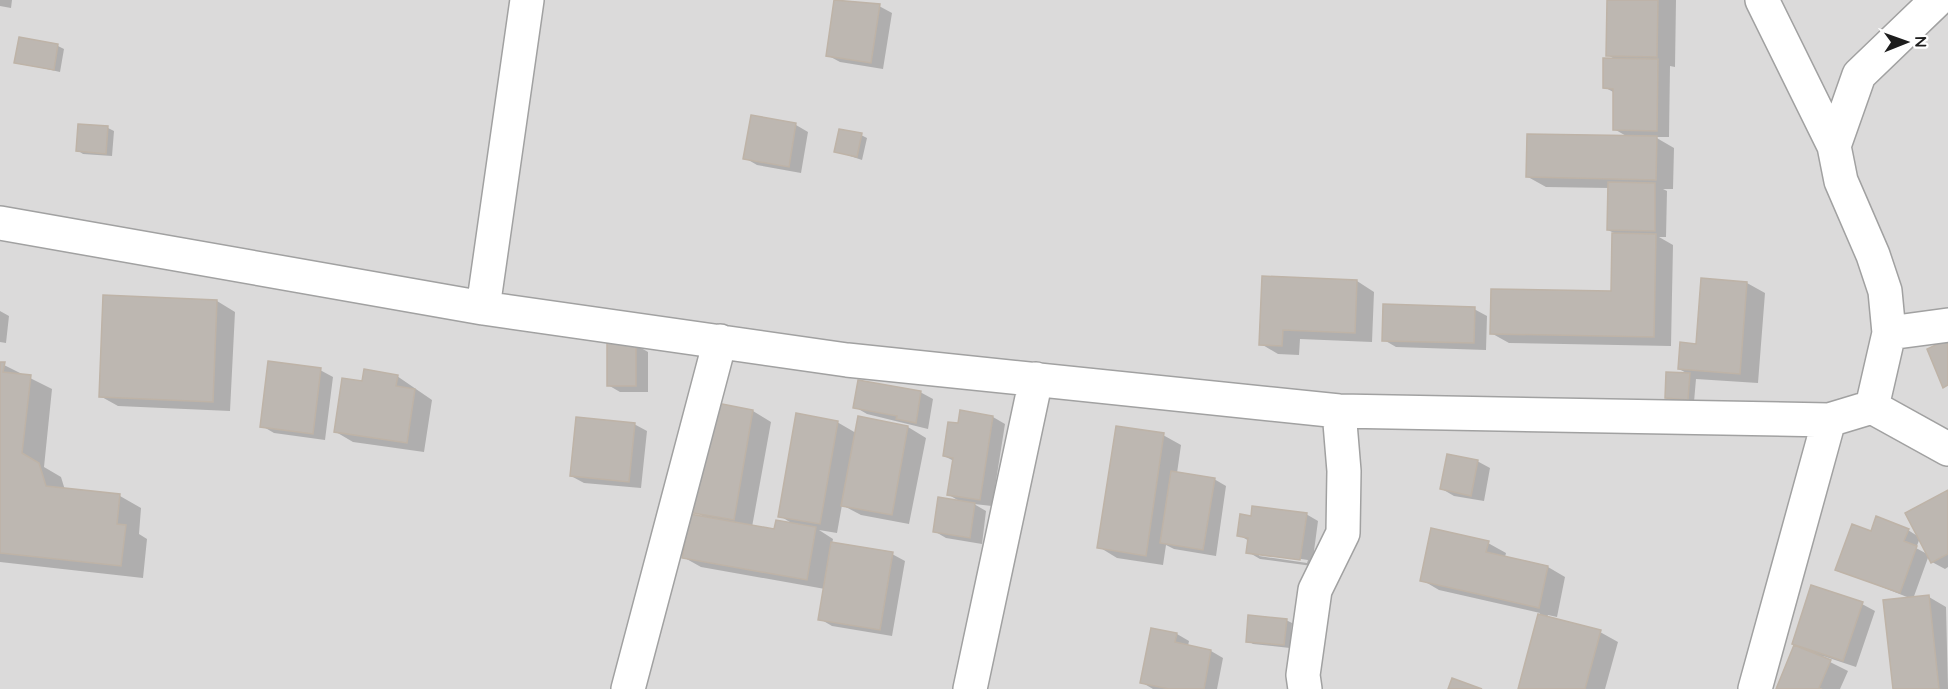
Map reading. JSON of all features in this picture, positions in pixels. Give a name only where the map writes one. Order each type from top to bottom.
[{"type":"street","points":[[483,308],[526,0]]},
{"type":"street","points":[[1762,0],[1834,146],[1841,181],[1873,255],[1885,291],[1889,333],[1872,407]]},
{"type":"street","points":[[1834,146],[1859,75],[1938,0]]},
{"type":"street","points":[[0,222],[483,308],[847,360],[1338,411],[1829,420],[1872,407],[1948,450]]},
{"type":"street","points":[[1889,333],[1948,325]]},
{"type":"street","points":[[628,689],[720,342]]},
{"type":"street","points":[[970,689],[1036,378]]},
{"type":"street","points":[[1305,689],[1303,675],[1315,590],[1343,533],[1344,471],[1338,411]]},
{"type":"street","points":[[1755,689],[1829,420]]},
{"type":"shaded area","points":[[0,0],[1948,0],[1948,689],[0,689]]},
{"type":"building","points":[[834,0],[880,4],[871,63],[826,56]]},
{"type":"building","points":[[1607,0],[1658,0],[1657,57],[1606,56]]},
{"type":"building","points":[[19,37],[58,44],[54,70],[14,63]]},
{"type":"building","points":[[1603,58],[1658,59],[1657,131],[1613,130],[1613,89],[1603,88]]},
{"type":"building","points":[[751,115],[796,123],[789,167],[743,159]]},
{"type":"building","points":[[78,124],[108,126],[106,154],[76,151]]},
{"type":"building","points":[[839,129],[862,133],[857,157],[834,152]]},
{"type":"building","points":[[1527,134],[1657,136],[1656,180],[1526,177]]},
{"type":"building","points":[[1608,182],[1655,183],[1655,231],[1607,230]]},
{"type":"building","points":[[1612,233],[1656,234],[1654,337],[1490,334],[1491,289],[1611,291]]},
{"type":"building","points":[[1262,276],[1357,280],[1355,333],[1283,330],[1282,346],[1259,345]]},
{"type":"building","points":[[1701,278],[1747,282],[1740,374],[1678,369],[1680,342],[1696,344]]},
{"type":"building","points":[[103,295],[217,300],[213,402],[99,397]]},
{"type":"building","points":[[1383,304],[1475,307],[1474,343],[1382,341]]},
{"type":"building","points":[[1948,339],[1948,385],[1943,388],[1927,349]]},
{"type":"building","points":[[607,343],[636,343],[636,386],[607,386]]},
{"type":"building","points":[[268,361],[321,368],[313,434],[260,427]]},
{"type":"building","points":[[0,362],[5,362],[3,372],[31,375],[22,453],[39,463],[46,486],[120,494],[117,524],[126,525],[121,566],[0,553]]},
{"type":"building","points":[[364,369],[398,375],[396,386],[415,389],[407,443],[334,432],[342,378],[362,381]]},
{"type":"building","points":[[1666,372],[1690,373],[1688,400],[1665,398]]},
{"type":"building","points":[[858,380],[921,391],[916,423],[896,419],[897,416],[853,408]]},
{"type":"building","points":[[712,402],[753,410],[734,520],[693,513]]},
{"type":"building","points":[[960,410],[993,416],[980,500],[947,495],[953,458],[943,456],[948,422],[958,423]]},
{"type":"building","points":[[796,413],[838,421],[820,524],[778,517]]},
{"type":"building","points":[[858,416],[908,426],[892,515],[841,506]]},
{"type":"building","points":[[576,417],[635,423],[629,482],[570,476]]},
{"type":"building","points":[[1116,426],[1164,433],[1146,556],[1097,548]]},
{"type":"building","points":[[1447,454],[1478,460],[1471,496],[1440,489]]},
{"type":"building","points":[[1171,471],[1215,478],[1203,550],[1160,543]]},
{"type":"building","points":[[1948,490],[1948,554],[1931,563],[1905,513]]},
{"type":"building","points":[[938,497],[975,503],[970,538],[933,532]]},
{"type":"building","points":[[1252,506],[1307,513],[1300,560],[1246,553],[1248,538],[1237,536],[1240,514],[1251,516]]},
{"type":"building","points":[[690,514],[774,529],[776,520],[816,527],[807,580],[682,558]]},
{"type":"building","points":[[1876,516],[1909,529],[1904,541],[1917,546],[1900,593],[1835,570],[1852,524],[1871,531]]},
{"type":"building","points":[[1431,528],[1489,541],[1486,552],[1548,566],[1539,608],[1420,581]]},
{"type":"building","points":[[831,542],[893,552],[880,630],[818,620]]},
{"type":"building","points":[[1811,585],[1863,602],[1843,661],[1792,644]]},
{"type":"building","points":[[1929,595],[1939,689],[1893,689],[1883,600]]},
{"type":"building","points":[[1538,614],[1601,630],[1585,689],[1518,689]]},
{"type":"building","points":[[1248,615],[1287,619],[1284,645],[1246,642]]},
{"type":"building","points":[[1151,628],[1177,633],[1175,642],[1211,650],[1204,689],[1169,689],[1140,683]]},
{"type":"building","points":[[1794,645],[1831,660],[1819,688],[1822,689],[1776,689]]},
{"type":"building","points":[[1452,678],[1482,689],[1448,689]]}]
